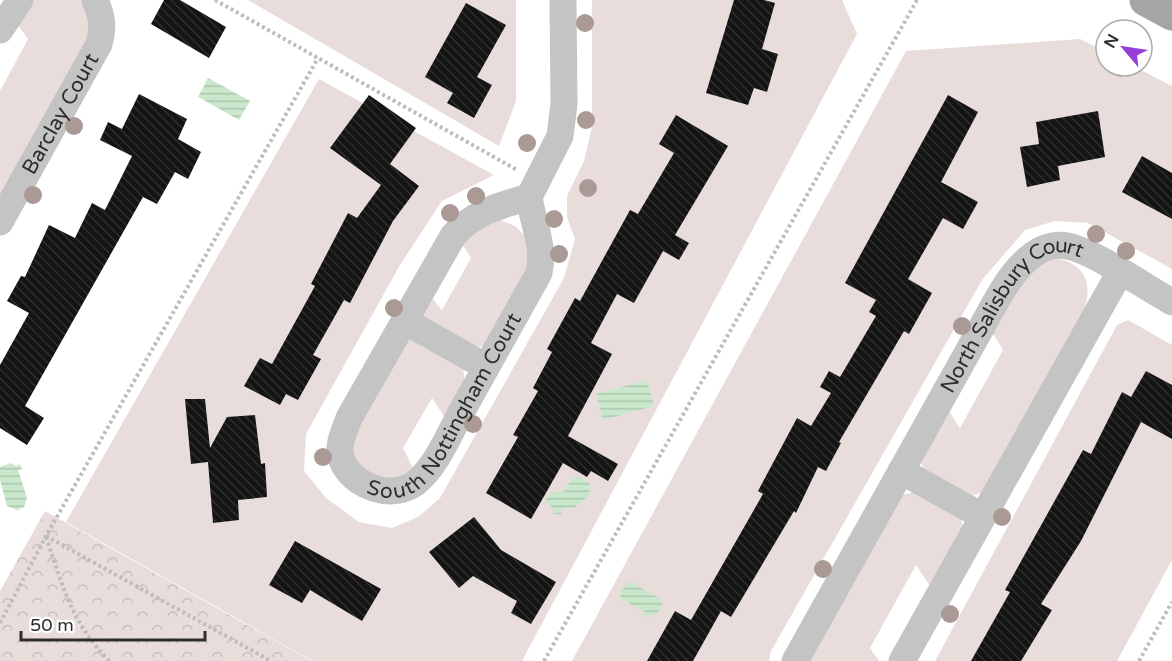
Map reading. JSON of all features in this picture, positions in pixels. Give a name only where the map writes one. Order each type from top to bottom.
[{"type":"main road","points":[[1146,0],[1172,14]]},
{"type":"street","points":[[0,30],[20,0]]},
{"type":"street","name":"Barclay Court","points":[[0,222],[99,44],[102,32],[101,14],[95,0]]},
{"type":"street","points":[[526,185],[560,135],[564,104],[564,0]]},
{"type":"street","name":"South Nottingham Court","points":[[526,185],[539,238],[542,262],[539,273],[442,447],[418,481],[400,490],[378,490],[366,485],[347,469],[341,456],[340,442],[349,418],[453,236],[464,222],[526,185]]},
{"type":"street","name":"North Salisbury Court","points":[[795,661],[1012,277],[1029,257],[1045,247],[1066,245],[1091,255],[1120,272],[902,661]]},
{"type":"street","points":[[1120,272],[1172,302]]},
{"type":"street","points":[[405,321],[486,367]]},
{"type":"street","points":[[901,471],[982,516]]},
{"type":"path","points":[[215,0],[318,58],[526,185]]},
{"type":"path","points":[[544,661],[917,0]]},
{"type":"path","points":[[0,623],[46,536],[318,58]]},
{"type":"path","points":[[46,536],[71,611],[93,644],[109,661]]},
{"type":"path","points":[[46,536],[271,661]]},
{"type":"path","points":[[1139,661],[1172,602]]},
{"type":"green space","points":[[27,0],[82,0],[94,31],[0,206],[0,91],[28,39],[14,20]]},
{"type":"green space","points":[[248,0],[516,0],[516,101],[499,146]]},
{"type":"green space","points":[[592,0],[842,0],[857,34],[522,661],[312,661],[66,522],[319,79],[494,175],[442,201],[400,265],[306,434],[304,471],[326,498],[359,522],[392,528],[418,517],[440,498],[564,278],[575,239],[567,217],[567,196],[584,161],[592,127]]},
{"type":"green space","points":[[1080,39],[1094,46],[1094,78],[1154,77],[1172,86],[1172,269],[1088,223],[1055,221],[1025,230],[982,280],[771,651],[769,661],[572,661],[906,51]]},
{"type":"green space","points":[[495,218],[515,226],[526,237],[529,267],[487,345],[466,351],[426,329],[419,309],[428,293],[442,310],[471,258],[459,239]]},
{"type":"green space","points":[[1056,258],[1077,267],[1083,273],[1087,299],[1082,321],[986,491],[965,498],[925,474],[918,453],[945,405],[960,428],[1003,350],[989,327],[1027,268]]},
{"type":"green space","points":[[1128,320],[1172,345],[1172,560],[1117,661],[935,661],[1117,325]]},
{"type":"green space","points":[[412,338],[463,368],[465,383],[445,418],[432,398],[403,448],[414,470],[399,479],[360,473],[347,435],[398,344]]},
{"type":"green space","points":[[920,491],[959,511],[964,531],[932,589],[916,565],[870,648],[879,661],[802,661],[895,496]]},
{"type":"green space","points":[[45,511],[311,661],[0,661],[0,591]]},
{"type":"shaded area","points":[[208,78],[250,101],[239,120],[198,97]]},
{"type":"shaded area","points":[[647,380],[654,406],[603,420],[596,394]]},
{"type":"shaded area","points":[[11,463],[16,466],[20,464],[22,469],[18,470],[27,498],[24,507],[17,510],[7,506],[0,480],[0,467]]},
{"type":"shaded area","points":[[580,477],[590,484],[589,496],[575,507],[562,509],[562,515],[552,513],[554,509],[546,503],[546,498],[553,492],[563,492],[573,478]]},
{"type":"shaded area","points":[[630,582],[661,599],[662,605],[656,615],[650,614],[648,617],[644,615],[645,612],[621,599],[620,594],[626,583]]},
{"type":"building","points":[[164,0],[180,0],[226,27],[209,58],[151,24]]},
{"type":"building","points":[[734,0],[764,0],[775,3],[762,49],[778,54],[767,92],[754,88],[748,105],[706,93]]},
{"type":"building","points":[[466,3],[506,25],[477,77],[492,85],[474,118],[447,103],[453,93],[425,77]]},
{"type":"building","points":[[139,94],[187,119],[178,139],[201,152],[188,179],[175,172],[157,204],[143,197],[25,406],[44,418],[27,445],[0,428],[0,365],[29,313],[7,301],[21,276],[25,277],[49,225],[75,238],[92,203],[105,210],[132,156],[100,140],[108,122],[122,129]]},
{"type":"building","points":[[369,95],[416,128],[390,164],[419,186],[393,221],[350,303],[344,300],[313,355],[321,359],[298,400],[286,394],[280,405],[244,386],[260,358],[272,364],[315,286],[311,284],[348,213],[357,218],[381,185],[330,148]]},
{"type":"building","points":[[948,95],[978,112],[941,182],[978,202],[963,229],[943,218],[908,279],[932,293],[909,334],[904,331],[839,442],[841,443],[826,471],[818,467],[796,513],[794,511],[731,617],[721,611],[693,661],[647,661],[675,611],[691,620],[763,494],[758,491],[797,418],[811,426],[831,393],[820,387],[829,371],[840,377],[876,316],[869,312],[876,300],[845,283]]},
{"type":"building","points":[[1098,111],[1105,157],[1058,166],[1060,180],[1027,187],[1020,147],[1039,144],[1036,122]]},
{"type":"building","points":[[676,115],[728,146],[675,235],[689,243],[679,260],[663,251],[634,303],[617,294],[591,343],[612,354],[568,436],[618,464],[608,481],[591,471],[587,477],[563,463],[531,519],[486,493],[518,437],[513,435],[538,391],[533,388],[552,352],[547,349],[575,298],[580,301],[630,210],[638,214],[674,153],[659,144]]},
{"type":"building","points":[[1142,156],[1172,173],[1172,219],[1122,192]]},
{"type":"building","points":[[1146,371],[1172,385],[1172,439],[1141,422],[1081,541],[1041,604],[1052,610],[1021,661],[971,661],[1010,592],[1005,590],[1083,450],[1091,454],[1122,392],[1131,397]]},
{"type":"building","points":[[185,399],[205,399],[210,448],[227,417],[255,415],[261,464],[265,463],[267,497],[238,500],[239,520],[213,523],[208,462],[191,464]]},
{"type":"building","points":[[474,517],[501,550],[556,582],[531,624],[511,613],[517,601],[473,576],[459,588],[429,552]]},
{"type":"building","points":[[295,541],[381,589],[362,621],[310,590],[302,603],[269,585]]}]
